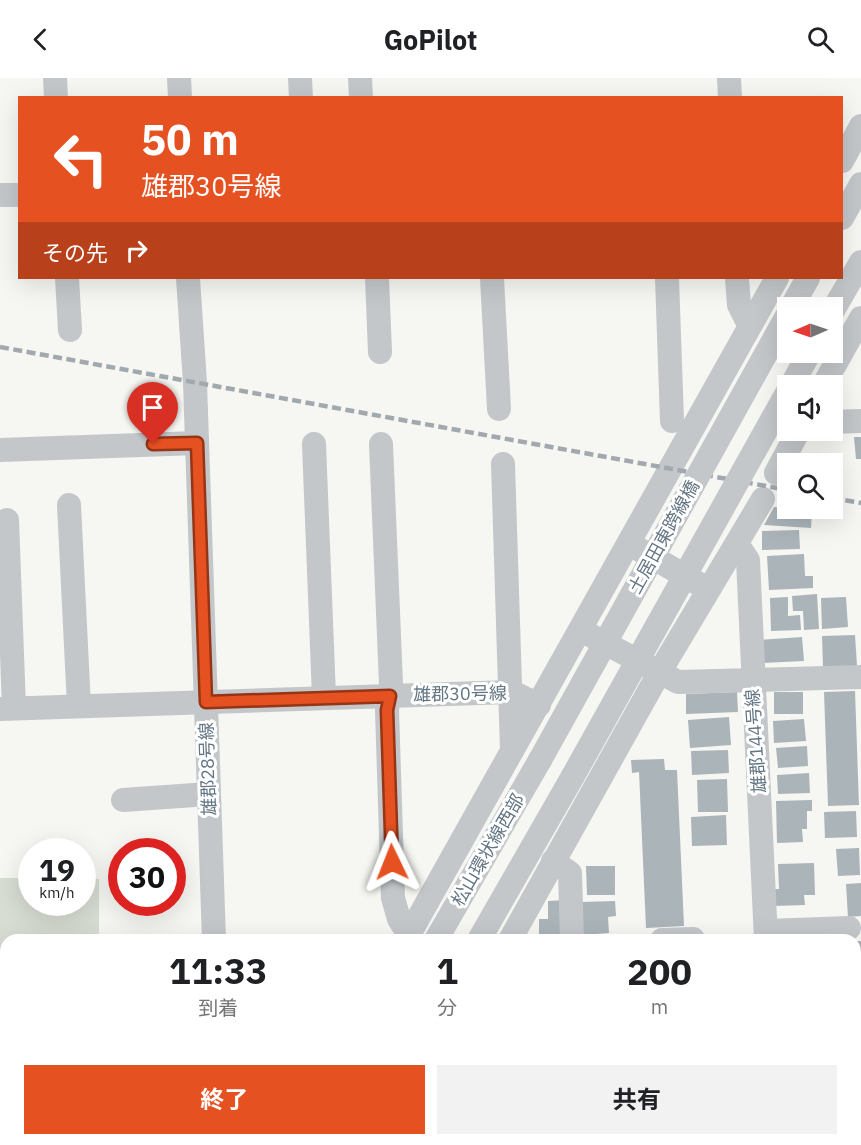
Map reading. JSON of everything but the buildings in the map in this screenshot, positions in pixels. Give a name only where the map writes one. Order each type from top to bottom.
[{"type":"street","points":[[55,78],[56,96]]},
{"type":"street","points":[[179,78],[180,96]]},
{"type":"street","points":[[300,78],[301,96]]},
{"type":"street","points":[[360,78],[361,96]]},
{"type":"street","points":[[729,78],[730,96]]},
{"type":"street","points":[[843,159],[861,126]]},
{"type":"street","points":[[843,216],[861,184]]},
{"type":"street","points":[[0,195],[18,195]]},
{"type":"street","points":[[843,195],[861,205]]},
{"type":"street","points":[[841,297],[861,262]]},
{"type":"street","points":[[67,279],[70,330]]},
{"type":"street","name":"雄郡28号線","points":[[188,279],[195,382],[214,934]]},
{"type":"street","points":[[377,279],[380,352]]},
{"type":"street","points":[[492,279],[499,409]]},
{"type":"street","points":[[667,279],[672,421]]},
{"type":"street","points":[[737,279],[739,305],[749,325],[777,341]]},
{"type":"street","points":[[410,934],[776,279]]},
{"type":"street","points":[[797,297],[807,279]]},
{"type":"street","points":[[829,375],[861,318]]},
{"type":"street","name":"土居田東跨線橋","points":[[540,760],[777,334]]},
{"type":"street","points":[[809,363],[823,375]]},
{"type":"street","name":"土居田東跨線橋","points":[[573,776],[777,412]]},
{"type":"street","points":[[843,422],[861,421]]},
{"type":"street","points":[[776,473],[793,441]]},
{"type":"street","points":[[0,450],[197,443]]},
{"type":"street","points":[[314,444],[324,697]]},
{"type":"street","points":[[381,444],[390,696],[387,710],[393,898],[406,934]]},
{"type":"street","points":[[503,464],[512,692],[512,751]]},
{"type":"street","points":[[513,934],[659,673],[763,499]]},
{"type":"street","points":[[69,505],[79,706]]},
{"type":"street","points":[[7,520],[7,709]]},
{"type":"street","points":[[629,544],[708,589]]},
{"type":"street","name":"雄郡144号線","points":[[737,544],[748,560],[766,934]]},
{"type":"street","points":[[581,629],[678,682],[861,677]]},
{"type":"street","name":"雄郡30号線","points":[[7,709],[512,692],[539,705]]},
{"type":"street","name":"松山環状線西部","points":[[439,934],[540,760]]},
{"type":"street","name":"松山環状線西部","points":[[482,934],[573,776]]},
{"type":"street","points":[[123,800],[209,794]]},
{"type":"street","points":[[553,861],[570,873],[572,934]]},
{"type":"street","points":[[787,934],[849,928]]},
{"type":"shaded area","points":[[0,878],[18,878],[18,916],[96,916],[96,879],[99,879],[99,934],[0,934]]},
{"type":"railway","points":[[0,347],[777,488]]},
{"type":"railway","points":[[843,500],[861,503]]},
{"type":"route","points":[[153,444],[197,443],[206,702],[390,696],[387,710],[392,862]]}]
